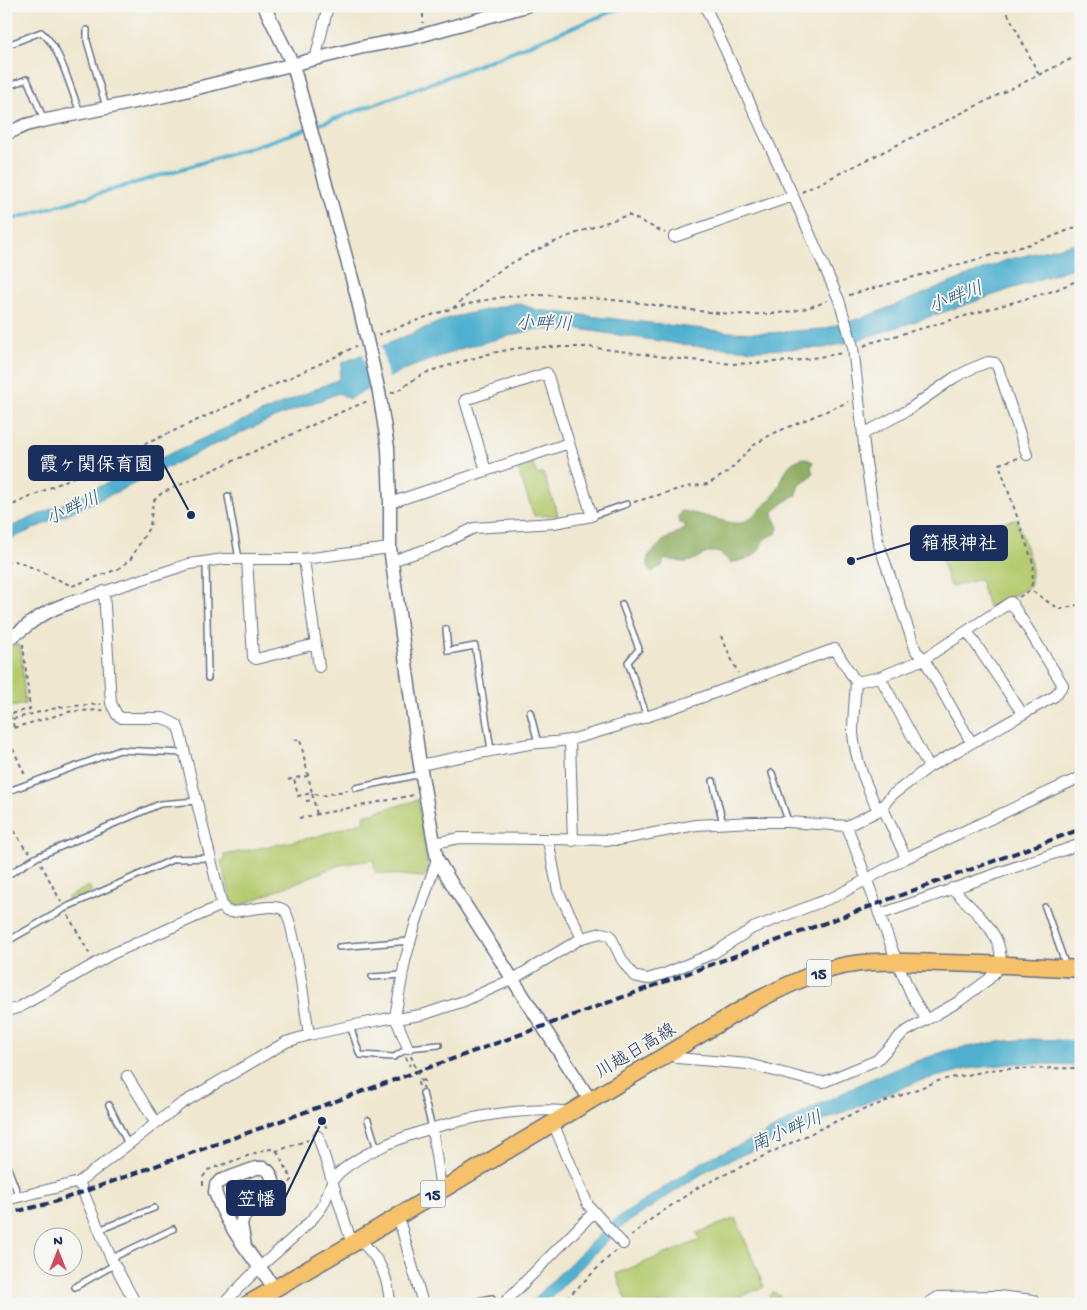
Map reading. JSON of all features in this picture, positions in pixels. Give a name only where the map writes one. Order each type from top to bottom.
[{"type":"main road","name":"川越日高線","points":[[248,1304],[355,1242],[754,1002],[814,974],[862,963],[897,962],[1001,964],[1074,969]]},
{"type":"street","points":[[264,6],[293,65],[356,293],[379,395],[386,430],[390,503],[390,548],[420,770],[437,859],[590,1100]]},
{"type":"street","points":[[315,60],[328,6]]},
{"type":"street","points":[[6,134],[26,125],[44,120],[169,95],[422,35],[526,6]]},
{"type":"street","points":[[705,6],[838,298],[853,349],[878,542],[916,651],[924,659],[971,742]]},
{"type":"street","points":[[674,237],[793,196]]},
{"type":"street","points":[[863,434],[908,410],[955,377],[988,362],[995,363],[998,368],[1027,455]]},
{"type":"street","points":[[392,561],[439,545],[474,528],[554,524],[592,516],[547,373],[465,400],[486,471]]},
{"type":"street","points":[[390,503],[569,442]]},
{"type":"street","points":[[6,639],[22,632],[39,617],[60,606],[175,568],[206,561],[304,559],[390,548]]},
{"type":"street","points":[[243,559],[253,657],[256,659],[316,644]]},
{"type":"street","points":[[304,559],[319,667]]},
{"type":"street","points":[[104,591],[112,706],[117,715],[122,718],[163,718],[177,725],[222,905],[226,911],[231,912],[273,906],[284,909],[287,914],[296,956],[309,1035]]},
{"type":"street","points":[[434,843],[460,838],[573,841],[618,840],[696,825],[788,822],[847,826],[880,808],[892,795],[929,767],[1055,696],[1063,685],[1011,602],[924,659],[880,677],[856,682]]},
{"type":"street","points":[[968,630],[1022,713]]},
{"type":"street","points":[[420,770],[491,750],[570,740],[683,705],[834,649],[856,682],[854,744],[865,782],[906,858]]},
{"type":"street","points":[[880,677],[929,767]]},
{"type":"street","points":[[570,740],[573,841]]},
{"type":"street","points":[[6,1200],[79,1182],[181,1104],[286,1042],[350,1026],[395,1017],[403,1018],[425,1014],[464,1001],[513,979],[582,938],[601,933],[610,935],[622,960],[634,976],[647,979],[664,974],[714,952],[753,928],[836,896],[906,858],[1081,777]]},
{"type":"street","points":[[847,826],[881,914],[897,962],[912,996],[926,1019]]},
{"type":"street","points":[[548,840],[558,891],[582,938]]},
{"type":"street","points":[[881,914],[1081,844]]},
{"type":"street","points":[[410,1052],[395,1017],[410,941],[437,859]]},
{"type":"street","points":[[669,1053],[677,1058],[748,1064],[809,1080],[824,1082],[877,1060],[903,1033],[958,1002],[989,979],[1001,964],[998,942],[984,923],[952,888]]},
{"type":"street","points":[[6,1008],[10,1010],[18,1008],[112,954],[222,905]]},
{"type":"street","points":[[127,1076],[156,1123]]},
{"type":"street","points":[[223,1304],[260,1267],[291,1241],[323,1206],[332,1180],[353,1162],[395,1140],[432,1128],[530,1110],[556,1109],[571,1112]]},
{"type":"street","points":[[553,1123],[588,1205],[622,1244]]},
{"type":"street","points":[[432,1128],[441,1189]]},
{"type":"street","points":[[318,1136],[355,1242],[379,1262],[387,1277],[390,1304]]},
{"type":"street","points":[[245,1246],[241,1224],[243,1217],[274,1186],[274,1181],[269,1172],[264,1168],[256,1168],[220,1181],[216,1185],[216,1192],[224,1212],[245,1246],[275,1288]]},
{"type":"street","points":[[79,1182],[98,1230],[136,1304]]},
{"type":"street","points":[[503,1304],[594,1212]]},
{"type":"street","points":[[398,1216],[423,1304]]},
{"type":"street","points":[[927,1304],[938,1297],[998,1296],[1033,1300],[1036,1304]]},
{"type":"lane","points":[[87,30],[87,41],[106,107]]},
{"type":"lane","points":[[6,42],[14,43],[40,32],[48,38],[80,112]]},
{"type":"lane","points":[[6,87],[27,79],[44,120]]},
{"type":"lane","points":[[228,496],[243,559]]},
{"type":"lane","points":[[592,516],[627,504]]},
{"type":"lane","points":[[206,561],[208,678]]},
{"type":"lane","points":[[622,604],[639,649],[628,662],[647,717]]},
{"type":"lane","points":[[446,629],[448,651],[475,646],[491,750]]},
{"type":"lane","points":[[530,712],[538,743]]},
{"type":"lane","points":[[6,792],[120,750],[184,753]]},
{"type":"lane","points":[[356,788],[420,770]]},
{"type":"lane","points":[[772,773],[788,822]]},
{"type":"lane","points":[[713,781],[723,824]]},
{"type":"lane","points":[[6,876],[37,856],[160,804],[196,801]]},
{"type":"lane","points":[[6,942],[64,909],[174,859],[210,858]]},
{"type":"lane","points":[[1046,907],[1074,969]]},
{"type":"lane","points":[[338,947],[410,941]]},
{"type":"lane","points":[[372,977],[403,975]]},
{"type":"lane","points":[[350,1026],[360,1055],[394,1058],[439,1045]]},
{"type":"lane","points":[[423,1091],[432,1128]]},
{"type":"lane","points":[[109,1105],[128,1144]]},
{"type":"lane","points":[[368,1120],[377,1149]]},
{"type":"lane","points":[[6,1162],[19,1197]]},
{"type":"lane","points":[[98,1230],[154,1208]]},
{"type":"lane","points":[[75,1287],[113,1261],[172,1229]]},
{"type":"lane","points":[[464,1304],[492,1298]]},
{"type":"path","points":[[422,6],[422,35]]},
{"type":"path","points":[[1004,6],[1038,75]]},
{"type":"path","points":[[793,196],[1081,54]]},
{"type":"path","points":[[452,308],[489,278],[526,255],[576,233],[628,215],[674,237]]},
{"type":"path","points":[[6,508],[367,342],[434,313],[452,308],[505,297],[537,295],[619,300],[705,312],[751,314],[801,308],[1049,238],[1081,225]]},
{"type":"path","points":[[6,563],[20,562],[72,586],[118,569],[125,565],[135,554],[150,526],[153,502],[162,493],[348,408],[379,395],[398,390],[421,375],[492,353],[518,348],[552,347],[589,348],[680,360],[733,364],[794,361],[853,349],[1053,291],[1081,279]]},
{"type":"path","points":[[627,504],[686,487],[708,484],[728,472],[754,445],[772,434],[859,398]]},
{"type":"path","points":[[1011,602],[1030,590],[1034,566],[999,464],[1027,455]]},
{"type":"path","points":[[1030,590],[1062,609],[1081,604]]},
{"type":"path","points":[[14,727],[10,714],[30,709],[22,632]]},
{"type":"path","points":[[721,636],[742,682]]},
{"type":"path","points":[[12,719],[60,707],[112,706]]},
{"type":"path","points":[[6,730],[72,711],[112,706]]},
{"type":"path","points":[[6,734],[29,783]]},
{"type":"path","points":[[294,740],[300,739],[317,815]]},
{"type":"path","points":[[288,780],[308,776]]},
{"type":"path","points":[[294,778],[298,796],[312,793],[321,796],[356,788]]},
{"type":"path","points":[[299,818],[424,794]]},
{"type":"path","points":[[306,802],[314,800]]},
{"type":"path","points":[[6,817],[24,847],[37,856],[94,964]]},
{"type":"path","points":[[410,1052],[423,1091]]},
{"type":"path","points":[[6,1065],[10,1077],[6,1079]]},
{"type":"path","points":[[561,1304],[622,1244],[650,1220],[697,1188],[845,1117],[941,1080],[997,1069],[1081,1068]]},
{"type":"path","points":[[277,1151],[318,1136]]},
{"type":"green space","points":[[805,458],[813,462],[811,468],[813,473],[800,484],[797,495],[773,511],[778,527],[776,534],[766,538],[752,557],[731,563],[718,553],[709,552],[688,562],[664,559],[662,566],[651,572],[648,565],[648,556],[664,540],[684,529],[686,525],[680,523],[678,517],[681,511],[741,523],[755,514],[771,499],[789,466],[793,462]]},
{"type":"green space","points":[[532,461],[537,475],[543,473],[558,515],[534,516],[517,466]]},
{"type":"green space","points":[[1017,520],[1031,563],[1031,585],[989,610],[980,579],[950,587],[934,533],[949,532],[965,540],[976,539],[973,525]]},
{"type":"green space","points":[[16,644],[21,647],[25,704],[6,708],[6,647]]},
{"type":"green space","points":[[418,800],[428,869],[424,877],[376,873],[373,860],[339,865],[239,906],[231,898],[221,861],[225,860],[224,855],[315,837],[365,821],[364,815]]},
{"type":"green space","points":[[89,886],[92,892],[70,903],[67,898]]},
{"type":"green space","points":[[736,1218],[764,1287],[722,1304],[628,1304],[616,1274],[700,1240],[697,1233]]},
{"type":"green space","points":[[773,1291],[790,1304],[764,1304]]},
{"type":"water","name":"小畔川","points":[[1081,242],[1081,265],[947,311],[854,341],[824,348],[755,350],[694,346],[578,329],[532,330],[463,348],[403,370],[349,399],[339,393],[279,416],[209,447],[121,490],[6,541],[6,529],[219,431],[339,379],[342,363],[449,318],[517,303],[537,310],[729,332],[768,333],[823,329],[868,316],[1007,260]]},
{"type":"water","name":"南小畔川","points":[[1032,1039],[1081,1041],[1081,1065],[1017,1063],[967,1069],[916,1082],[711,1168],[622,1226],[545,1304],[529,1304],[612,1222],[707,1159],[761,1136],[871,1079],[911,1063],[949,1050],[996,1042]]},
{"type":"pier","points":[[381,344],[389,381],[370,391],[362,352]]},
{"type":"waterway","points":[[6,221],[193,166],[344,116],[626,6]]},
{"type":"railway","points":[[6,1214],[51,1203],[83,1192],[544,1026],[1081,829]]},
{"type":"place","name":"霞ヶ関保育園","points":[[191,515]]},
{"type":"place","name":"箱根神社","points":[[851,561]]},
{"type":"place","name":"笠幡","points":[[322,1121]]}]
